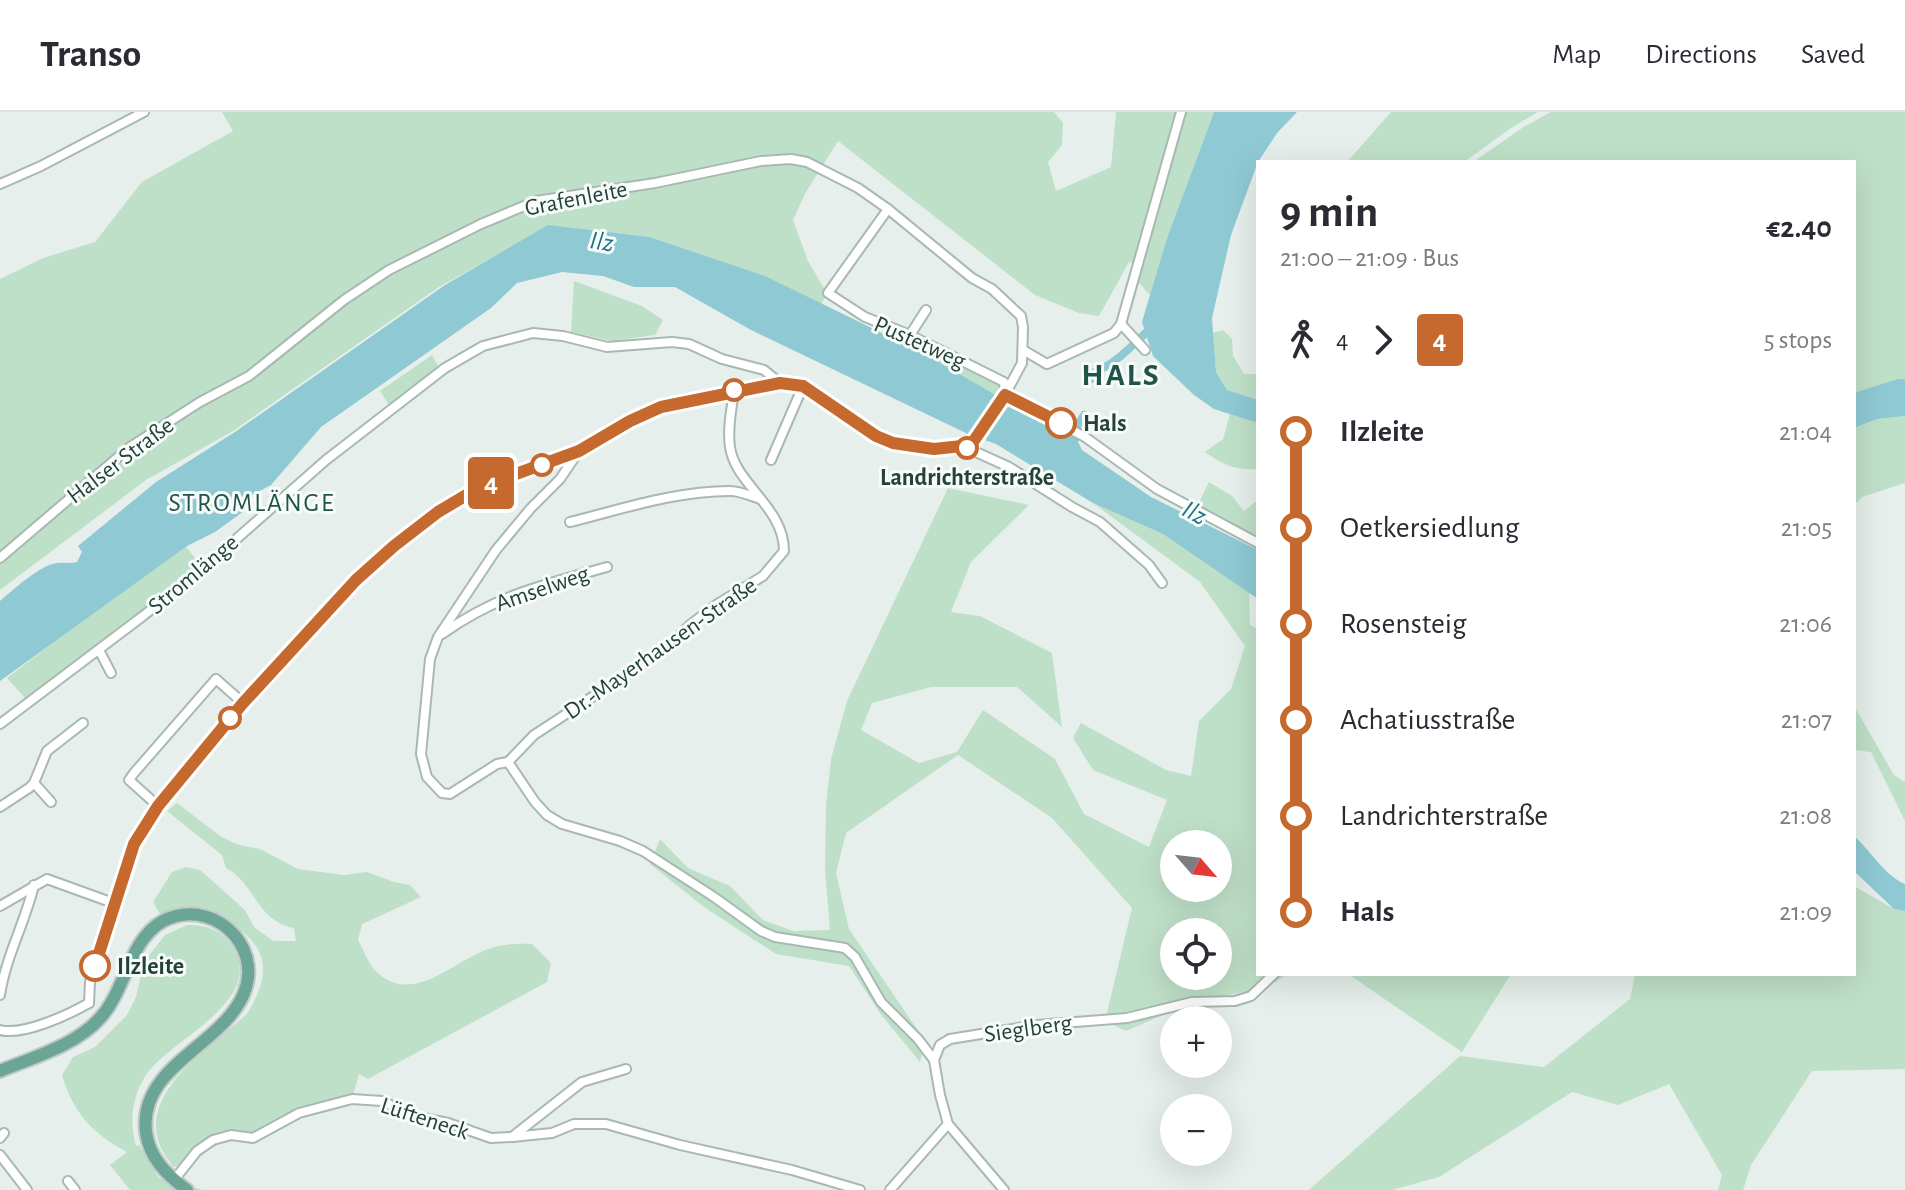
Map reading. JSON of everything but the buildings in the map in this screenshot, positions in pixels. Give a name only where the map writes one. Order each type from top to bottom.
[{"type":"main road","points":[[0,1071],[82,1034],[103,1015],[139,946],[160,923],[178,915],[206,917],[228,927],[241,942],[248,971],[244,995],[222,1024],[163,1079],[147,1110],[145,1128],[149,1146],[158,1164],[187,1190]]},
{"type":"street","points":[[0,184],[144,112]]},
{"type":"street","points":[[967,448],[975,442],[1005,395],[1022,363],[1023,350],[1047,364],[1114,333],[1121,324],[1181,112]]},
{"type":"street","name":"Grafenleite","points":[[249,376],[344,300],[389,270],[481,224],[536,201],[655,183],[761,161],[791,159],[807,162],[858,188],[972,278],[992,289],[1021,316],[1023,350]]},
{"type":"street","name":"Pustetweg","points":[[888,209],[828,293],[865,317],[910,335],[1004,382],[1005,395]]},
{"type":"street","points":[[910,335],[926,310]]},
{"type":"street","points":[[1121,324],[1142,348]]},
{"type":"street","name":"Stromlänge","points":[[0,724],[208,564],[284,494],[445,368],[483,346],[533,333],[563,336],[607,347],[672,342],[689,344],[722,359],[764,370],[780,383]]},
{"type":"street","name":"Halser Straße","points":[[0,558],[130,447],[200,402],[249,376]]},
{"type":"street","points":[[89,1003],[90,982],[134,844],[158,806],[243,703],[356,580],[411,532],[480,487],[579,451],[646,413],[678,402],[734,390],[780,383],[803,386],[876,436],[893,443],[934,449],[967,448],[1009,467],[1100,522],[1149,565],[1162,583]]},
{"type":"street","points":[[771,460],[803,386]]},
{"type":"street","name":"Dr.-Mayerhausen-Straße","points":[[438,637],[430,659],[421,754],[427,777],[442,793],[450,794],[497,764],[508,762],[534,735],[667,648],[716,605],[763,576],[784,551],[784,538],[777,520],[743,473],[730,448],[734,390]]},
{"type":"street","points":[[1005,395],[1085,437],[1157,489],[1256,542]]},
{"type":"street","points":[[438,637],[496,550],[560,479],[579,451]]},
{"type":"street","points":[[570,522],[689,495],[733,491],[762,500]]},
{"type":"street","name":"Amselweg","points":[[438,637],[516,593],[607,567]]},
{"type":"street","points":[[99,650],[111,673]]},
{"type":"street","points":[[158,806],[129,780],[134,773],[216,679],[243,703]]},
{"type":"street","points":[[0,807],[34,783],[47,751],[83,723]]},
{"type":"street","points":[[508,762],[535,802],[547,815],[562,824],[643,851],[761,931],[775,937],[845,948],[855,957],[881,1002],[934,1060],[948,1124],[1004,1190]]},
{"type":"street","points":[[34,783],[51,802]]},
{"type":"street","points":[[0,906],[43,879],[116,904]]},
{"type":"street","points":[[0,995],[1,978],[34,885]]},
{"type":"street","name":"Sieglberg","points":[[934,1060],[940,1045],[950,1039],[1037,1025],[1127,1018],[1192,1002],[1235,1001],[1251,996],[1272,976]]},
{"type":"street","points":[[89,1003],[103,1015]]},
{"type":"street","points":[[0,1030],[14,1031],[51,1021],[89,1003]]},
{"type":"street","points":[[512,1137],[582,1082],[626,1069]]},
{"type":"street","name":"Lüfteneck","points":[[174,1180],[197,1151],[213,1140],[231,1135],[253,1138],[299,1113],[352,1099],[382,1101],[414,1116],[448,1123],[491,1138],[552,1133],[574,1124],[606,1124],[860,1190]]},
{"type":"street","points":[[890,1190],[948,1124]]},
{"type":"street","points":[[0,1155],[27,1190]]},
{"type":"street","points":[[68,1181],[75,1190]]},
{"type":"green space","points":[[222,112],[1054,112],[1063,123],[1062,145],[1048,162],[1056,191],[1111,167],[1116,112],[1214,112],[1167,238],[1150,295],[1138,282],[1142,267],[1129,262],[1099,316],[1079,313],[1035,295],[838,141],[806,192],[793,220],[808,261],[827,293],[821,305],[758,274],[651,237],[549,226],[439,287],[233,431],[146,480],[0,590],[0,279],[43,258],[95,242],[142,182],[233,131]]},
{"type":"green space","points":[[1391,112],[1538,112],[1467,160],[1349,160]]},
{"type":"green space","points":[[1551,112],[1905,112],[1905,379],[1856,392],[1856,160],[1476,160]]},
{"type":"green space","points":[[574,281],[642,306],[663,320],[655,335],[612,341],[571,332]]},
{"type":"green space","points":[[1223,330],[1232,339],[1233,356],[1244,374],[1256,374],[1256,399],[1227,390],[1216,372],[1213,333]]},
{"type":"green space","points":[[920,340],[999,385],[997,396],[923,353]]},
{"type":"green space","points":[[432,355],[439,368],[389,405],[380,391]]},
{"type":"green space","points":[[1230,414],[1256,422],[1256,469],[1230,466],[1205,452],[1223,439]]},
{"type":"green space","points":[[1905,416],[1905,483],[1862,497],[1856,503],[1856,427],[1877,419]]},
{"type":"green space","points":[[1209,482],[1232,496],[1244,511],[1256,502],[1256,535],[1196,509]]},
{"type":"green space","points":[[948,488],[1029,505],[971,562],[951,612],[980,616],[1052,653],[1062,727],[1017,687],[931,687],[872,703],[861,730],[919,763],[957,752],[983,710],[1055,759],[1084,814],[1149,847],[1167,800],[1093,770],[1073,738],[1081,723],[1166,770],[1191,776],[1199,721],[1231,689],[1245,646],[1200,582],[1093,503],[1163,534],[1249,592],[1250,625],[1256,628],[1256,976],[1285,976],[1267,987],[1183,1006],[1160,1006],[1160,1016],[1126,1031],[1105,1021],[1132,908],[1052,818],[958,755],[846,833],[836,873],[849,929],[925,1041],[920,1062],[882,1016],[849,966],[776,954],[704,907],[650,864],[660,839],[688,868],[730,886],[763,920],[793,931],[830,930],[825,870],[826,805],[831,759],[847,701]]},
{"type":"green space","points":[[186,547],[200,564],[48,683],[26,699],[7,678],[123,589]]},
{"type":"green space","points":[[1856,709],[1894,775],[1905,782],[1905,821],[1871,752],[1856,750]]},
{"type":"green space","points":[[177,803],[220,836],[236,844],[260,849],[298,869],[344,875],[367,872],[410,885],[421,897],[362,924],[358,940],[373,968],[386,979],[400,984],[414,984],[489,949],[507,944],[532,944],[551,963],[547,982],[368,1079],[359,1074],[352,1099],[327,1103],[253,1138],[231,1135],[197,1151],[173,1167],[160,1146],[156,1126],[160,1107],[182,1071],[247,1014],[259,991],[263,969],[258,949],[251,939],[227,921],[206,914],[161,916],[153,902],[172,872],[186,867],[200,870],[245,910],[254,927],[273,941],[296,941],[294,928],[281,924],[264,910],[244,883],[226,868],[222,855],[167,811]]},
{"type":"green space","points":[[1856,887],[1894,909],[1905,911],[1905,1069],[1812,1071],[1751,1165],[1743,1190],[1718,1190],[1722,1175],[1669,1084],[1618,1105],[1572,1092],[1439,1177],[1392,1190],[1309,1190],[1460,1056],[1544,1067],[1630,999],[1635,976],[1856,976]]},
{"type":"green space","points":[[187,925],[212,929],[227,939],[240,964],[238,983],[228,1001],[212,1017],[158,1061],[146,1075],[133,1109],[133,1127],[136,1146],[139,1145],[159,1178],[203,1190],[130,1190],[110,1165],[127,1152],[104,1138],[86,1121],[72,1101],[62,1075],[73,1057],[95,1047],[127,1015],[136,997],[144,962],[165,935]]},
{"type":"green space","points":[[1351,976],[1510,976],[1462,1052]]},
{"type":"water","points":[[1214,112],[1297,112],[1277,133],[1259,160],[1256,160],[1231,235],[1212,318],[1216,372],[1227,390],[1256,399],[1256,422],[1214,409],[1194,395],[1153,356],[1142,322],[1167,238]]},
{"type":"water","name":"Ilz","points":[[548,225],[650,237],[765,276],[923,353],[1062,433],[1069,429],[1081,436],[1078,442],[1082,450],[1151,497],[1256,549],[1256,598],[1163,534],[1093,503],[996,444],[970,435],[751,330],[675,287],[634,287],[603,276],[562,272],[517,283],[491,308],[321,427],[271,485],[250,496],[244,511],[215,532],[187,546],[0,681],[0,601],[50,565],[77,562],[82,552],[78,546],[156,482],[235,432],[445,285]]},
{"type":"water","points":[[1905,379],[1905,416],[1877,419],[1856,427],[1856,392]]},
{"type":"water","points":[[1856,838],[1884,869],[1905,884],[1905,911],[1894,909],[1856,873]]},
{"type":"waterway","points":[[1093,379],[1095,372],[1119,358],[1152,327]]},
{"type":"waterway","points":[[1072,435],[1084,415]]},
{"type":"bus line","name":"4","points":[[95,966],[134,844],[158,806],[243,703],[356,580],[438,512],[480,487],[579,451],[661,407],[780,383],[803,386],[876,436],[893,443],[934,449],[967,448],[975,442],[1005,395],[1061,423]]},
{"type":"place","name":"Hals","points":[[1061,423]]},
{"type":"place","name":"Landrichterstraße","points":[[967,448]]},
{"type":"place","name":"Ilzleite","points":[[95,966]]},
{"type":"district","name":"HALS","points":[[1121,374]]},
{"type":"district","name":"STROMLÄNGE","points":[[252,502]]}]
